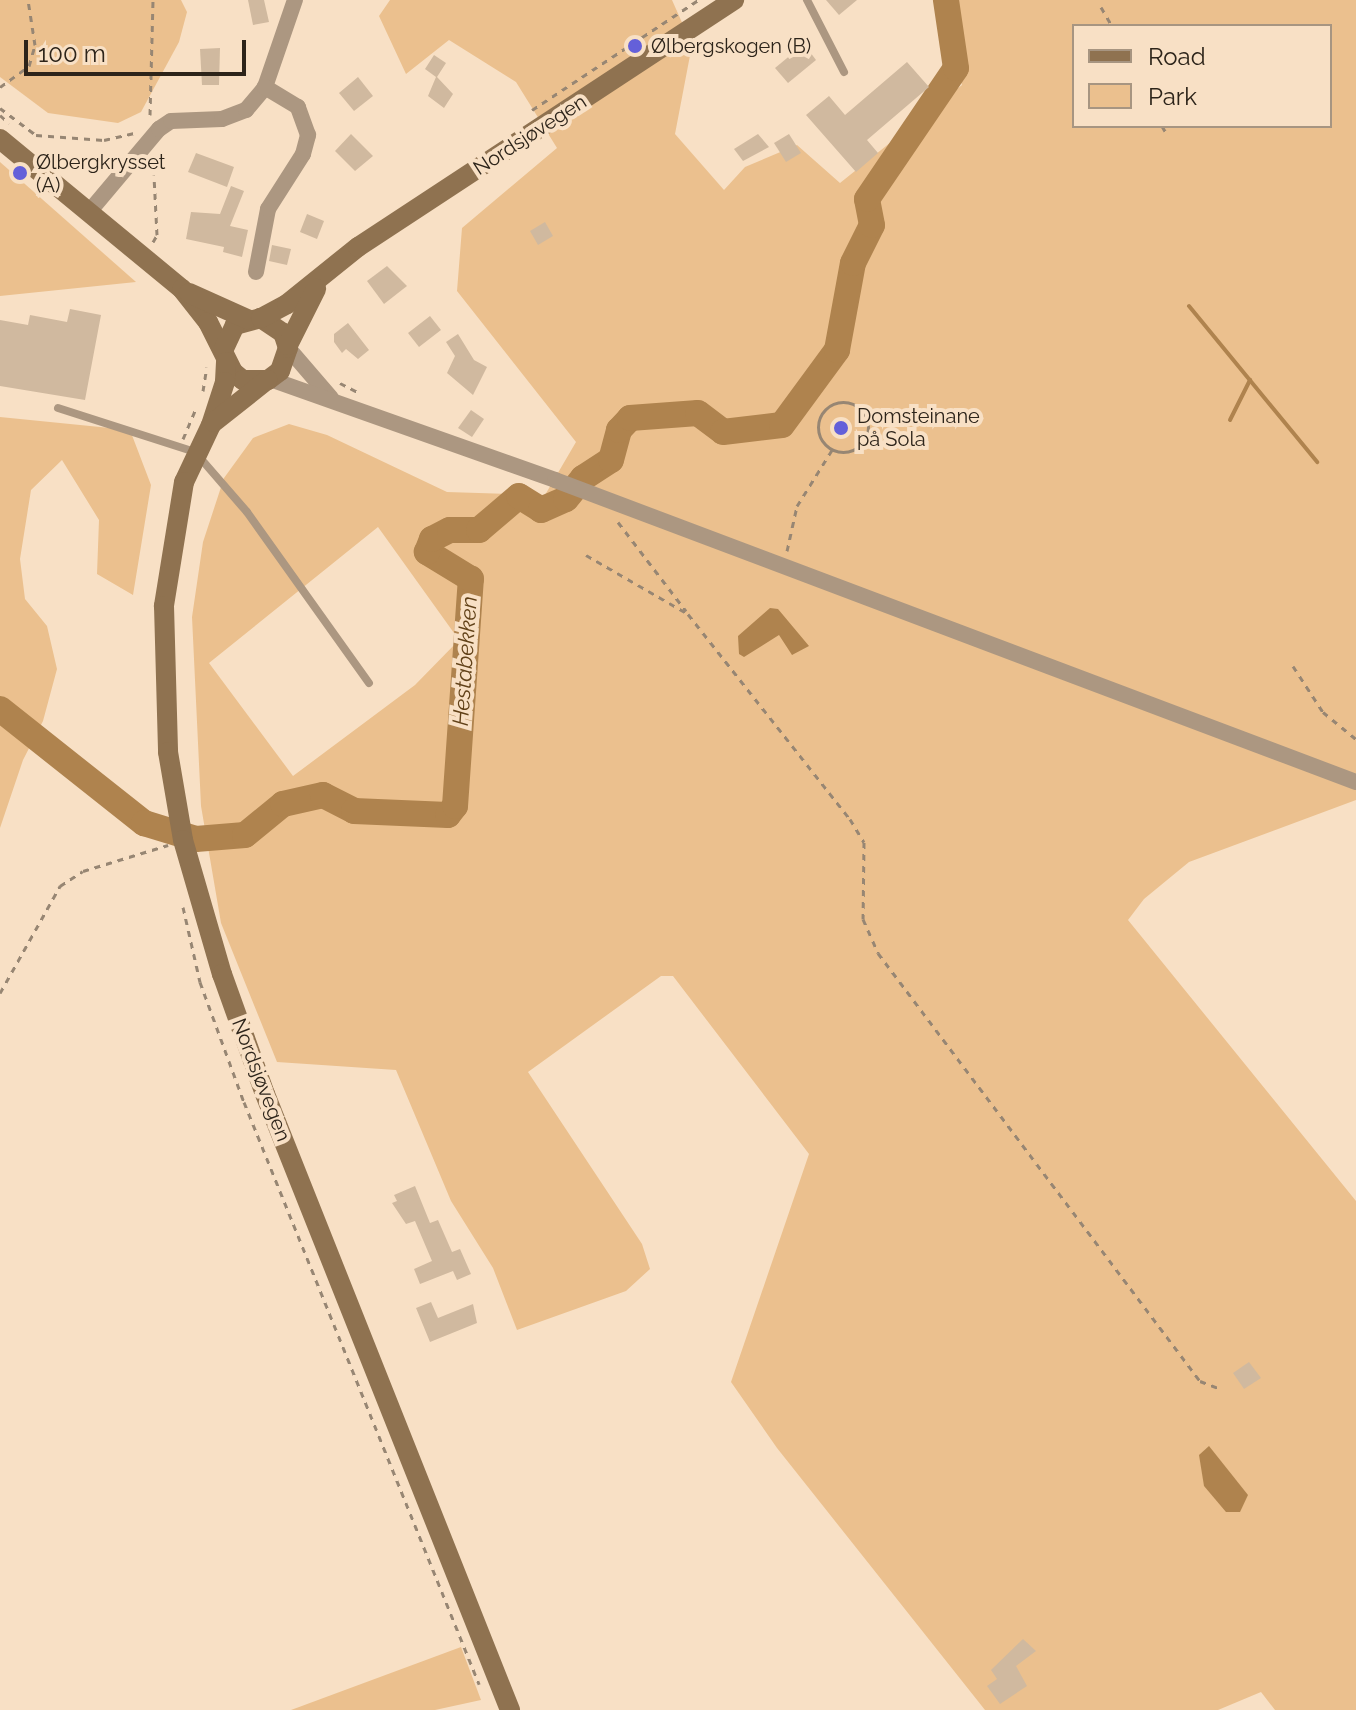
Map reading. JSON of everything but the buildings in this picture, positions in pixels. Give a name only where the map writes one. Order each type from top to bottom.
[{"type":"main road","name":"Nordsjøvegen","points":[[254,319],[328,273],[734,0]]},
{"type":"main road","points":[[0,139],[182,289],[283,333],[288,347],[280,371],[269,380],[243,380],[219,357],[182,289]]},
{"type":"main road","name":"Nordsjøvegen","points":[[288,347],[299,315],[328,273]]},
{"type":"main road","points":[[219,357],[227,336],[254,319]]},
{"type":"main road","name":"Nordsjøvegen","points":[[211,425],[225,382],[219,357]]},
{"type":"main road","name":"Nordsjøvegen","points":[[269,380],[211,425],[187,449],[164,606],[173,838],[265,1094],[510,1710]]},
{"type":"street","points":[[89,212],[159,129],[189,118],[235,115],[265,87],[295,0]]},
{"type":"street","points":[[256,272],[268,209],[303,154],[308,135],[298,107],[265,87]]},
{"type":"street","points":[[288,347],[338,404]]},
{"type":"street","points":[[269,380],[783,561],[1356,782]]},
{"type":"lane","points":[[807,0],[844,72]]},
{"type":"lane","points":[[58,408],[187,449],[247,512],[369,683]]},
{"type":"path","points":[[0,87],[29,66],[35,45],[28,0]]},
{"type":"path","points":[[125,145],[154,104],[153,0]]},
{"type":"path","points":[[522,117],[698,0]]},
{"type":"path","points":[[1101,7],[1111,24]]},
{"type":"path","points":[[0,108],[36,135],[104,140],[134,133]]},
{"type":"path","points":[[0,115],[33,144]]},
{"type":"path","points":[[151,245],[157,235],[154,175]]},
{"type":"path","points":[[139,235],[161,253]]},
{"type":"path","points":[[187,449],[201,400],[219,357]]},
{"type":"path","points":[[337,381],[369,399]]},
{"type":"path","points":[[843,401],[854,403],[866,414],[867,437],[849,452],[832,450],[818,435],[822,411],[843,401]]},
{"type":"path","points":[[783,561],[797,506],[832,450]]},
{"type":"path","points":[[602,497],[688,614],[861,835],[866,850],[863,919],[878,953],[1200,1381],[1221,1389]]},
{"type":"path","points":[[586,555],[688,614]]},
{"type":"path","points":[[1293,666],[1323,712],[1356,739]]},
{"type":"path","points":[[0,993],[60,886],[83,871],[173,838],[172,860]]},
{"type":"path","points":[[183,906],[200,982],[244,1102],[484,1695]]},
{"type":"green space","points":[[0,0],[181,0],[187,12],[179,42],[141,112],[118,123],[48,113],[0,77]]},
{"type":"green space","points":[[390,0],[672,0],[692,45],[675,134],[724,190],[745,167],[797,145],[840,183],[962,85],[934,0],[1356,0],[1356,800],[1189,862],[1144,899],[1128,920],[1356,1201],[1356,1710],[1275,1710],[1261,1692],[1218,1710],[985,1710],[777,1448],[731,1382],[809,1154],[673,976],[661,976],[528,1072],[642,1244],[650,1269],[626,1291],[517,1330],[493,1268],[451,1201],[396,1070],[277,1062],[221,923],[201,806],[192,617],[203,542],[224,478],[253,438],[289,424],[327,435],[447,492],[545,495],[576,442],[457,291],[462,228],[557,148],[516,82],[449,40],[406,74],[379,16]],"holes":[[[378,527],[459,640],[415,685],[293,776],[209,663]]]},
{"type":"green space","points":[[0,162],[136,282],[0,296]]},
{"type":"green space","points":[[0,417],[130,430],[151,485],[133,595],[97,574],[99,520],[62,460],[31,490],[20,559],[25,599],[47,626],[57,669],[43,721],[23,760],[0,828]]},
{"type":"green space","points":[[461,1647],[481,1700],[435,1710],[291,1710]]},
{"type":"shaded area","points":[[770,608],[778,609],[809,646],[792,655],[779,635],[744,657],[739,654],[738,636]]},
{"type":"shaded area","points":[[1209,1446],[1248,1495],[1240,1512],[1226,1512],[1204,1486],[1199,1455]]},
{"type":"waterway","name":"Hestabekken","points":[[0,709],[144,823],[196,839],[245,835],[283,804],[323,795],[354,811],[448,815],[455,806],[471,579],[427,552],[432,539],[450,530],[479,530],[519,496],[541,510],[566,499],[583,478],[611,460],[619,430],[630,418],[698,413],[723,432],[782,425],[837,350],[853,263],[872,225],[867,199],[956,68],[946,0]]},
{"type":"waterway","points":[[1189,306],[1317,462]]},
{"type":"waterway","points":[[1230,420],[1250,380]]},
{"type":"place","name":"Ølbergskogen (B)","points":[[635,46]]},
{"type":"place","name":"Ølbergkrysset (A)","points":[[20,173]]},
{"type":"place","name":"Domsteinane på Sola","points":[[841,428]]}]
